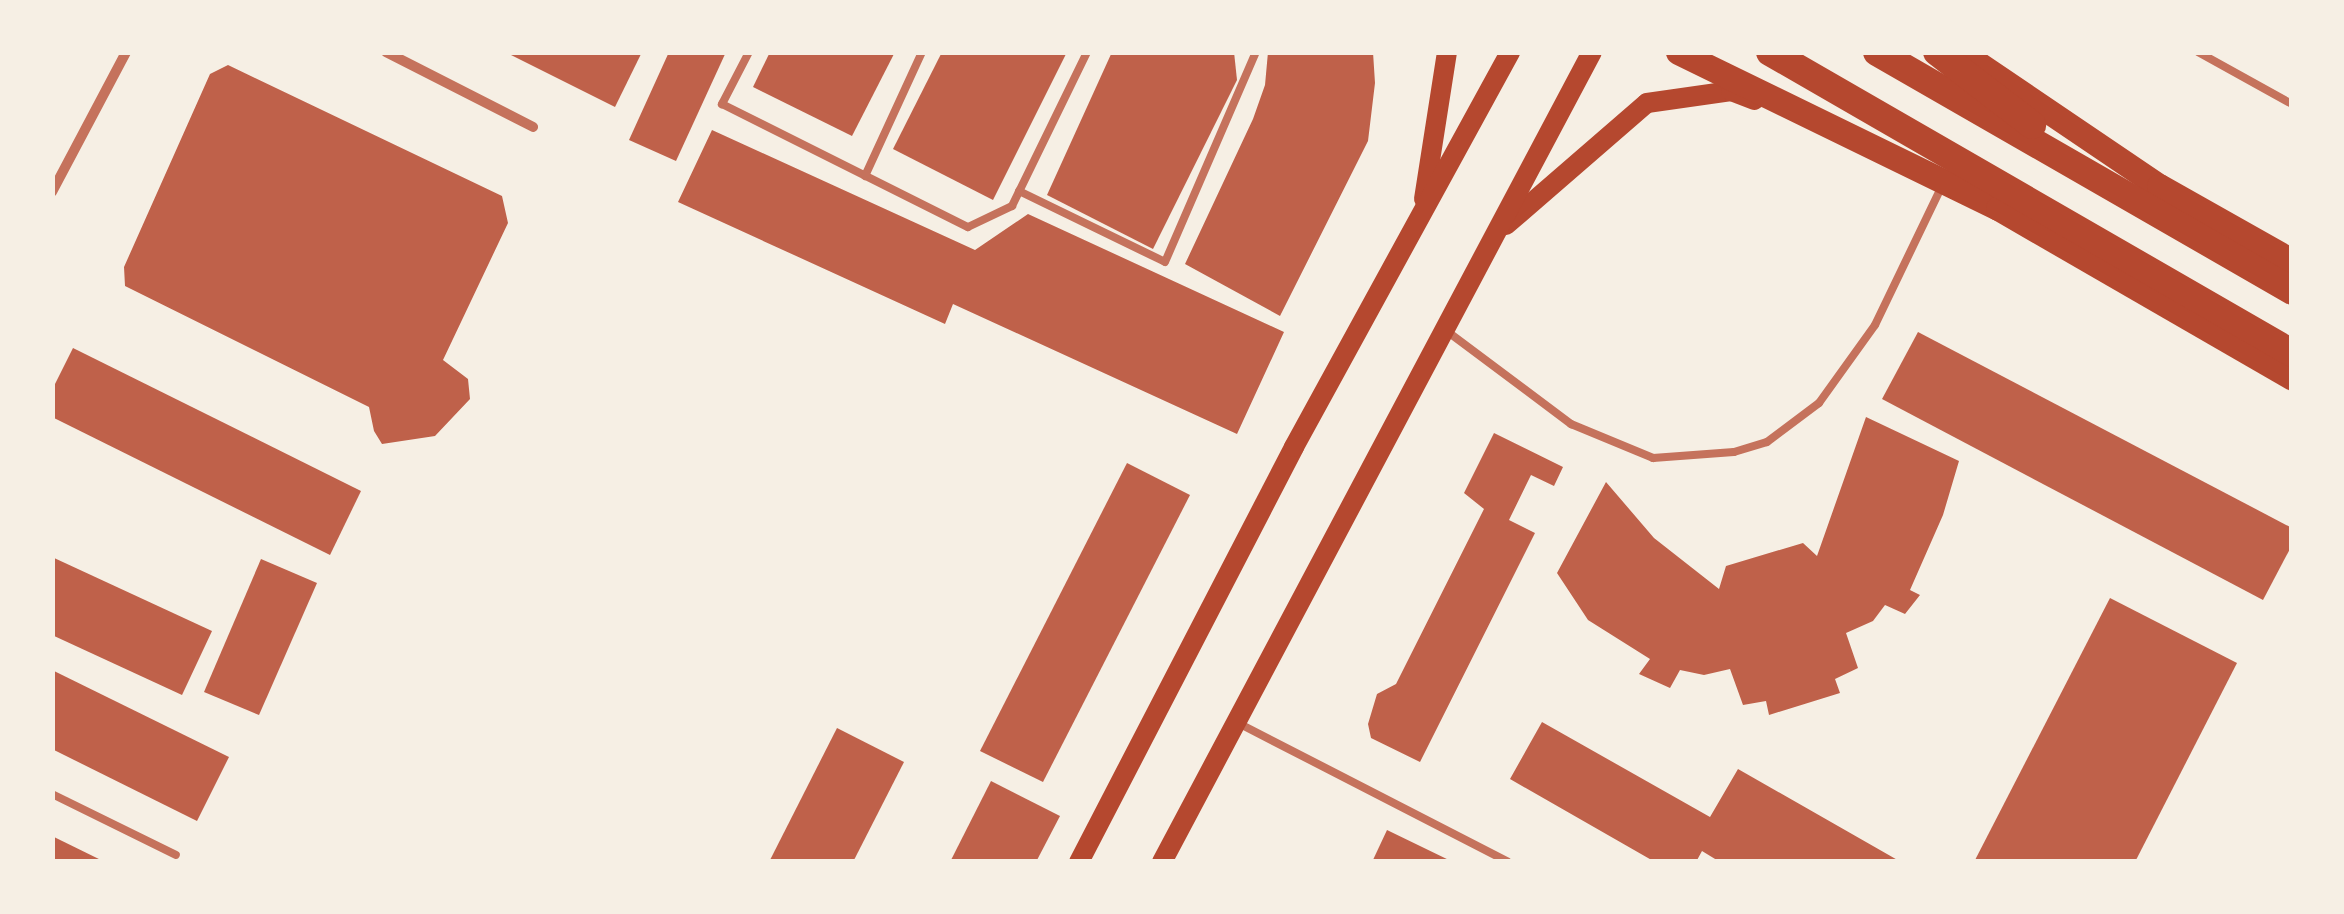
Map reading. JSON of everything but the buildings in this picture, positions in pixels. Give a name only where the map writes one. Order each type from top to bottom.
[{"type":"highway","points":[[1770,52],[2292,354]]},
{"type":"highway","points":[[1877,52],[2292,291]]},
{"type":"highway","points":[[1937,52],[2116,190]]},
{"type":"main road","points":[[1421,218],[1446,52]]},
{"type":"main road","points":[[1079,862],[1294,447],[1510,52]]},
{"type":"main road","points":[[1162,862],[1592,52]]},
{"type":"main road","points":[[1678,52],[1998,208],[2292,378]]},
{"type":"main road","points":[[1960,52],[2159,186],[2292,261]]},
{"type":"main road","points":[[1496,233],[1648,104],[1731,91],[1850,137]]},
{"type":"street","points":[[52,192],[126,52]]},
{"type":"street","points":[[386,52],[533,127]]},
{"type":"lane","points":[[749,52],[722,104],[968,227],[1012,206],[1087,52]]},
{"type":"lane","points":[[865,176],[922,52]]},
{"type":"lane","points":[[1018,192],[1165,262],[1256,52]]},
{"type":"lane","points":[[2198,52],[2292,104]]},
{"type":"lane","points":[[1444,330],[1571,424],[1652,458],[1734,452],[1767,442],[1819,403],[1875,325],[1944,182]]},
{"type":"lane","points":[[1236,722],[1508,862]]},
{"type":"lane","points":[[52,794],[176,855]]}]
